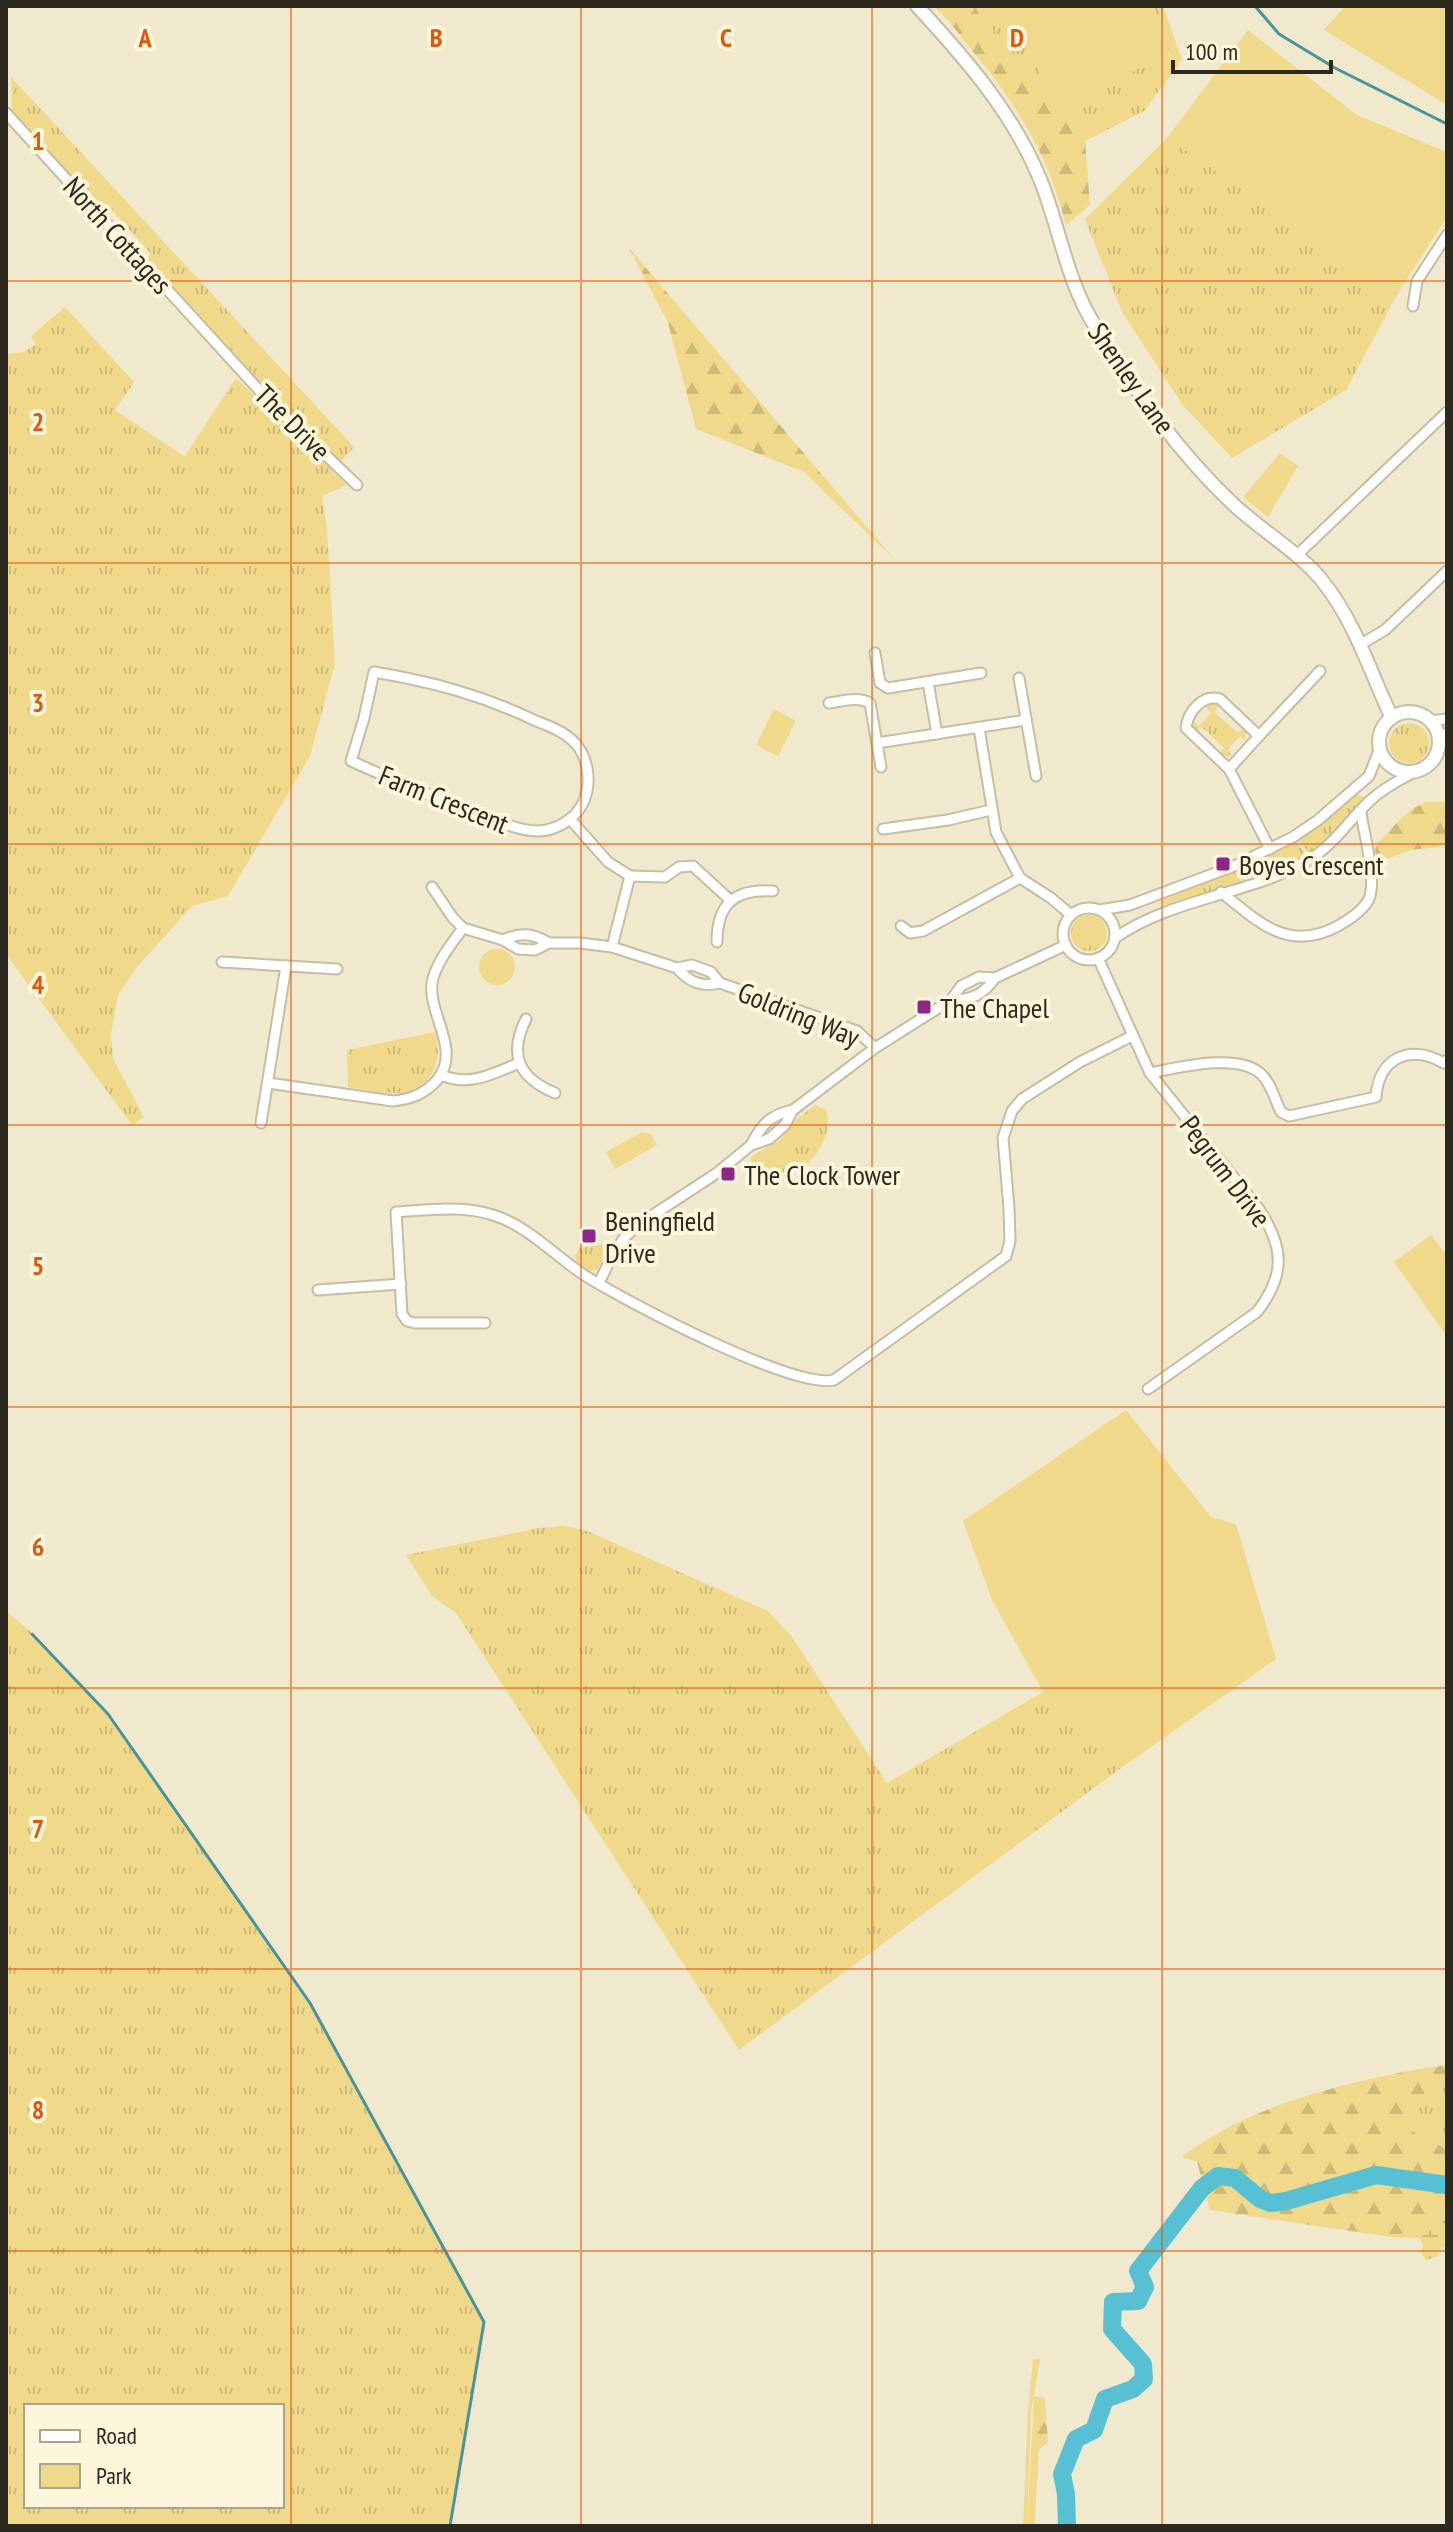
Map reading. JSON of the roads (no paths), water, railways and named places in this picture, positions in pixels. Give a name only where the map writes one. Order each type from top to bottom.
[{"type":"main road","name":"Shenley Lane","points":[[917,6],[956,49],[1000,107],[1030,157],[1047,197],[1061,252],[1076,292],[1116,359],[1198,469],[1233,504],[1322,581],[1350,621],[1392,718]]},
{"type":"main road","points":[[1408,713],[1429,721],[1443,737],[1441,759],[1414,772],[1405,772],[1389,764],[1380,748],[1381,731],[1392,718],[1408,713]]},
{"type":"street","name":"North Cottages","points":[[6,113],[230,358]]},
{"type":"street","points":[[1413,306],[1417,281],[1447,235]]},
{"type":"street","name":"The Drive","points":[[230,358],[269,401],[357,485]]},
{"type":"street","points":[[1296,556],[1447,412]]},
{"type":"street","points":[[1361,644],[1385,630],[1447,571]]},
{"type":"street","points":[[875,653],[883,686],[888,688],[981,673]]},
{"type":"street","points":[[1229,769],[1320,671]]},
{"type":"street","name":"Farm Crescent","points":[[374,672],[437,683],[481,697],[565,734],[576,743],[585,760],[589,782],[584,801],[570,819],[542,831],[521,829],[464,809],[351,761],[374,672]]},
{"type":"street","points":[[1019,678],[1036,776]]},
{"type":"street","points":[[928,682],[937,734]]},
{"type":"street","points":[[1259,736],[1220,699],[1213,697],[1204,699],[1188,718],[1186,728],[1229,769],[1270,849]]},
{"type":"street","points":[[829,703],[863,700],[870,703],[881,767]]},
{"type":"street","points":[[1429,721],[1447,719]]},
{"type":"street","points":[[877,743],[1026,720]]},
{"type":"street","points":[[979,728],[996,832],[1020,878],[1071,915]]},
{"type":"street","points":[[1380,748],[1369,776],[1318,820],[1234,866],[1130,905],[1100,910],[1085,908],[1071,915],[1063,929],[1066,945],[1083,959],[1098,958],[1106,954],[1115,938],[1139,923],[1276,875],[1311,859],[1334,841],[1371,800],[1414,772]]},
{"type":"street","points":[[883,829],[991,810]]},
{"type":"street","points":[[1221,892],[1248,914],[1284,936],[1313,936],[1343,923],[1369,899],[1371,875],[1361,813]]},
{"type":"street","points":[[570,819],[608,862],[630,876],[665,877],[679,867],[693,866],[730,900]]},
{"type":"street","points":[[612,947],[630,876]]},
{"type":"street","points":[[901,926],[910,933],[923,931],[1020,878]]},
{"type":"street","points":[[432,887],[463,928],[503,940],[518,949],[535,950],[549,943]]},
{"type":"street","points":[[717,942],[717,927],[730,900],[742,893],[773,891]]},
{"type":"street","points":[[1100,910],[1113,921],[1115,938]]},
{"type":"street","points":[[268,1083],[393,1101],[409,1100],[422,1093],[441,1075],[447,1052],[432,995],[432,981],[435,971],[463,928]]},
{"type":"street","points":[[503,940],[516,934],[536,935],[549,943]]},
{"type":"street","name":"Goldring Way","points":[[549,943],[612,947],[677,968],[692,965],[711,972],[720,983]]},
{"type":"street","name":"Goldring Way","points":[[751,1145],[762,1125],[776,1114],[793,1110],[875,1048],[951,1000],[961,986],[979,977],[995,978],[1066,945]]},
{"type":"street","name":"Pegrum Drive","points":[[1098,958],[1150,1073],[1259,1209],[1276,1242],[1279,1265],[1272,1290],[1257,1312],[1148,1389]]},
{"type":"street","points":[[222,962],[337,969]]},
{"type":"street","points":[[261,1123],[286,966]]},
{"type":"street","name":"Goldring Way","points":[[677,968],[686,979],[705,986],[720,983],[857,1031],[875,1048]]},
{"type":"street","name":"Goldring Way","points":[[951,1000],[966,1000],[978,995],[987,990],[995,978]]},
{"type":"street","points":[[526,1019],[518,1035],[519,1063],[537,1086],[555,1093]]},
{"type":"street","points":[[485,1323],[407,1321],[402,1314],[396,1212],[454,1209],[494,1215],[512,1223],[599,1283],[732,1351],[813,1381],[824,1382],[840,1377],[1006,1256],[1010,1241],[1003,1138],[1012,1111],[1022,1099],[1132,1036]]},
{"type":"street","points":[[1150,1073],[1199,1064],[1249,1066],[1263,1076],[1281,1112],[1289,1116],[1355,1099],[1376,1097],[1383,1071],[1392,1060],[1401,1056],[1415,1054],[1434,1057],[1444,1063],[1447,1060]]},
{"type":"street","points":[[441,1075],[469,1081],[519,1063]]},
{"type":"street","name":"Goldring Way","points":[[599,1283],[624,1238],[639,1224],[717,1173],[751,1145],[769,1139],[785,1125],[793,1110]]},
{"type":"street","points":[[318,1290],[401,1284]]},
{"type":"waterway","points":[[1255,6],[1279,34],[1335,68],[1447,124]]},
{"type":"waterway","points":[[32,1634],[108,1714],[310,2003],[484,2322],[450,2526]]},
{"type":"waterway","points":[[1067,2526],[1062,2474],[1076,2439],[1094,2430],[1105,2399],[1133,2389],[1144,2379],[1143,2364],[1112,2329],[1113,2302],[1138,2301],[1145,2287],[1138,2271],[1202,2188],[1218,2176],[1235,2178],[1260,2199],[1270,2203],[1376,2175],[1447,2185]]},
{"type":"place","name":"Boyes Crescent","points":[[1223,864]]},
{"type":"place","name":"The Chapel","points":[[924,1007]]},
{"type":"place","name":"The Clock Tower","points":[[728,1174]]},
{"type":"place","name":"Beningfield Drive","points":[[589,1236]]}]
